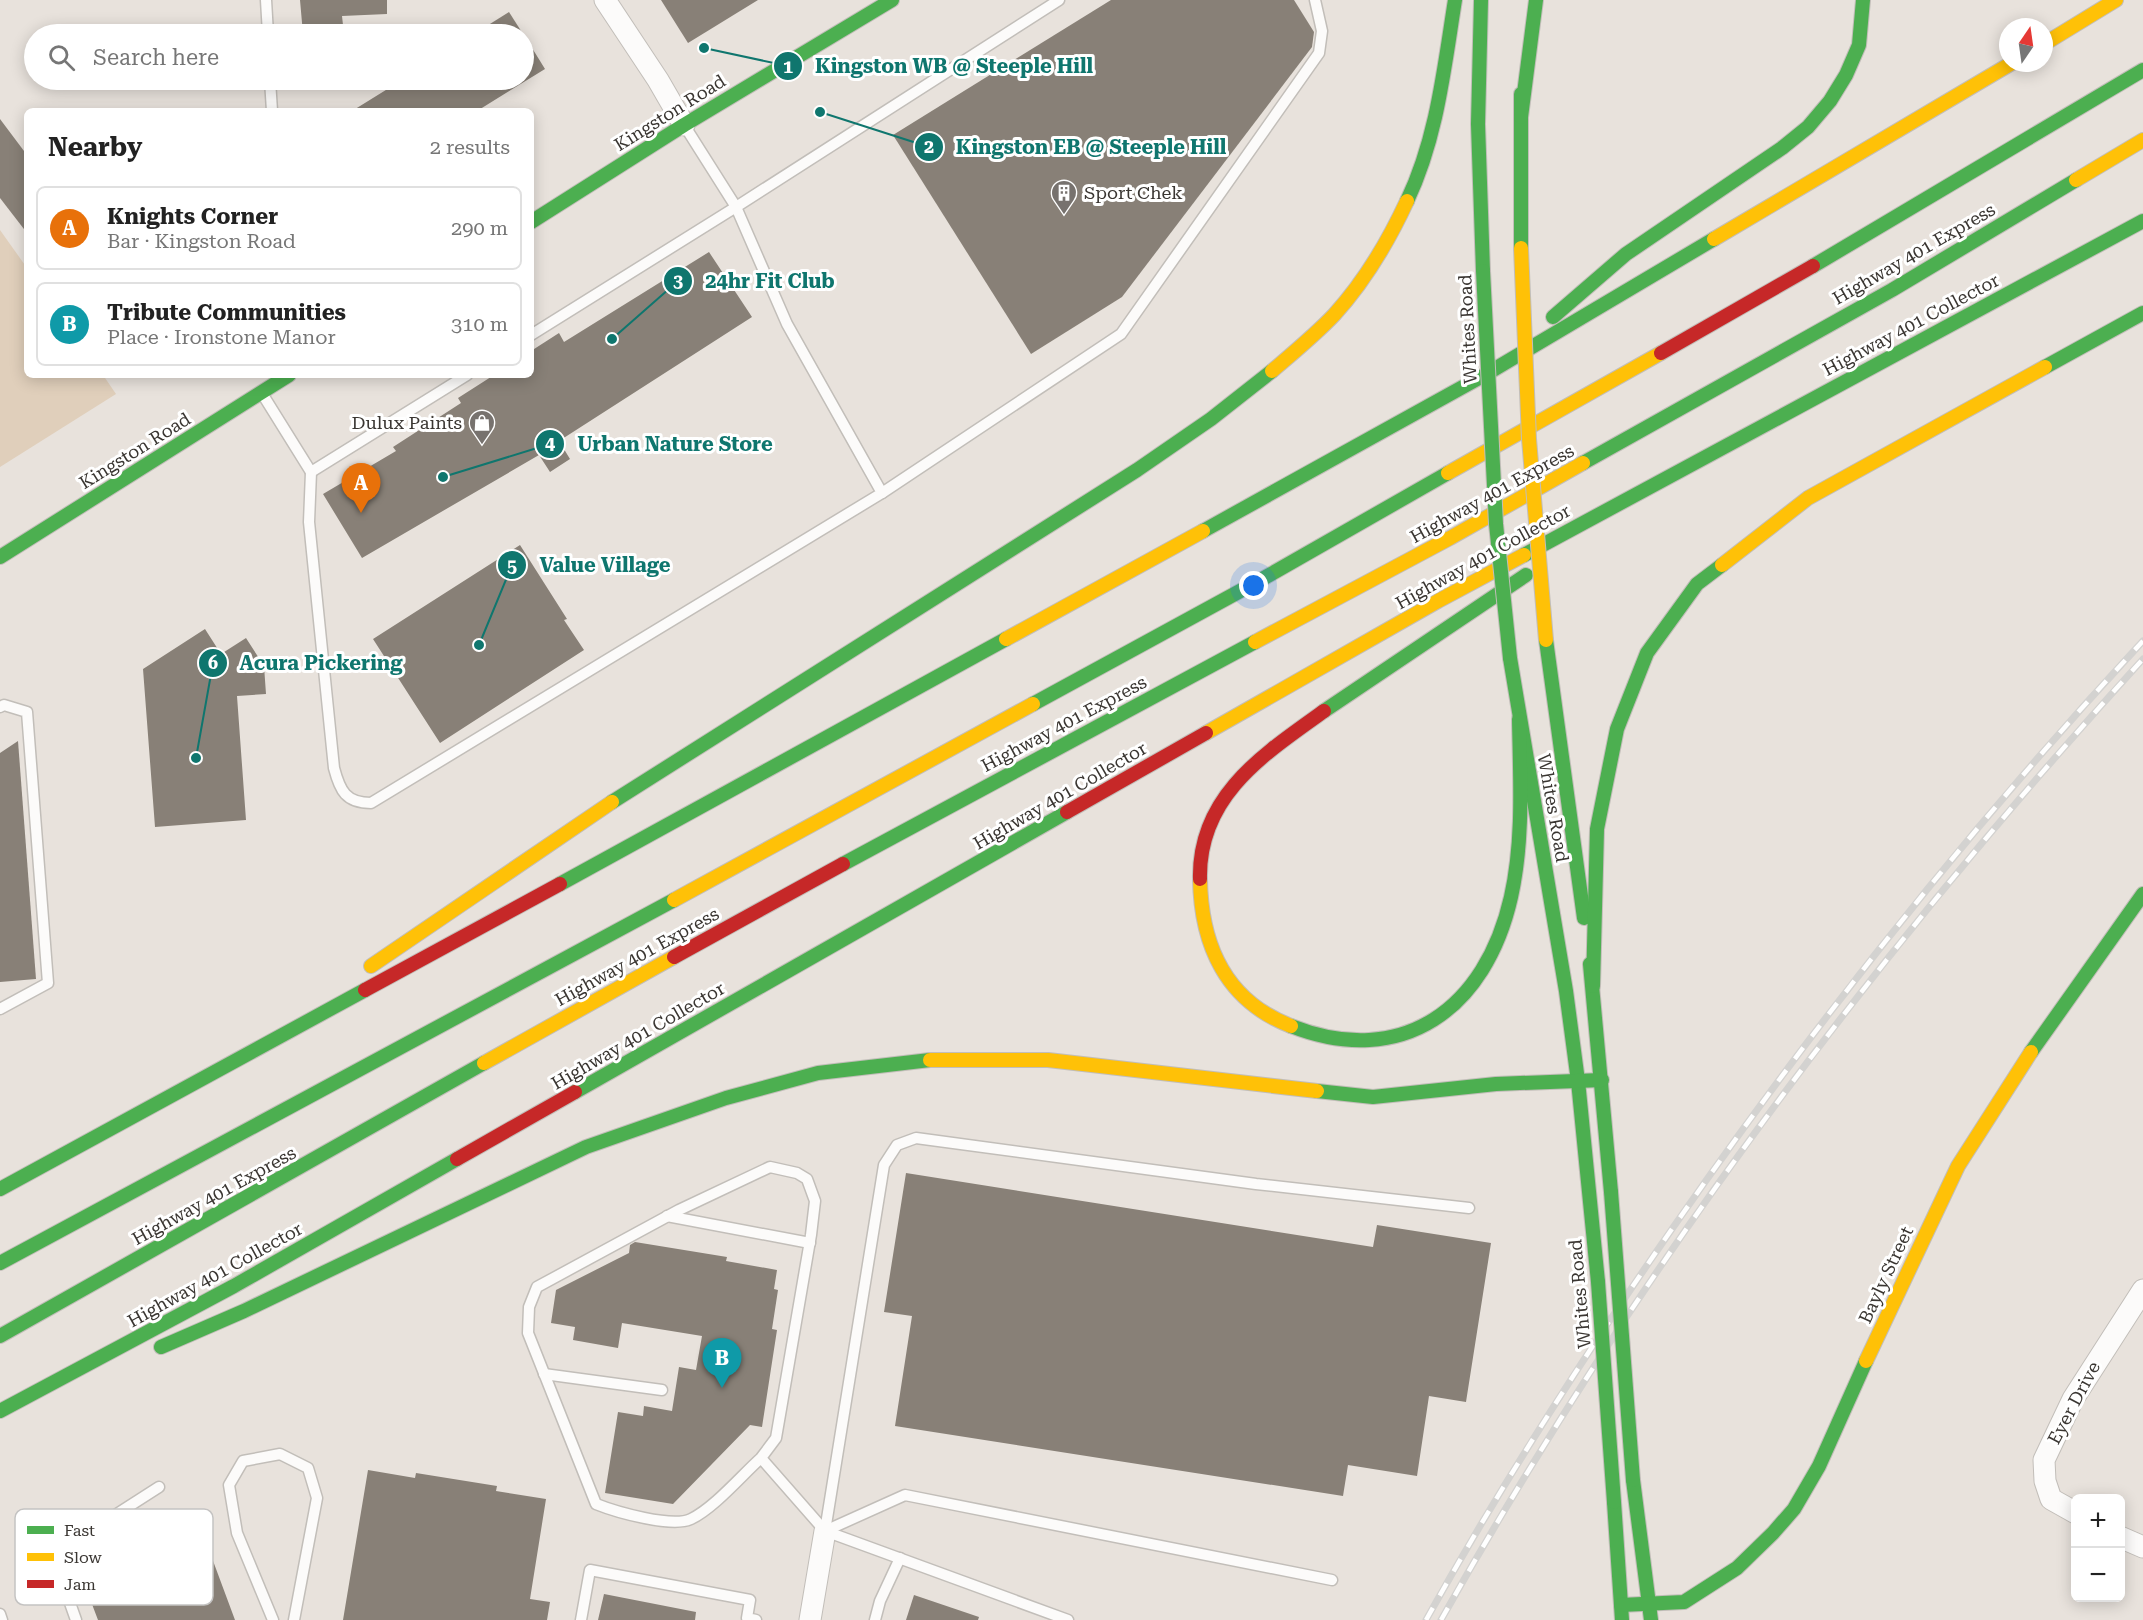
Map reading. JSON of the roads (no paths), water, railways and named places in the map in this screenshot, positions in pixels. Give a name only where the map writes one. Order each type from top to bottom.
[{"type":"main road","name":"Kingston Road","points":[[534,220],[684,125],[892,0]]},
{"type":"main road","points":[[362,973],[496,878],[766,703],[1144,465],[1242,397],[1319,330],[1347,299],[1383,249],[1405,208],[1424,161],[1435,121],[1455,0]]},
{"type":"main road","name":"Whites Road","points":[[1481,0],[1478,124],[1496,524],[1510,658],[1566,991],[1578,1081],[1591,1211],[1622,1620]]},
{"type":"main road","name":"Whites Road","points":[[1522,0],[1521,248],[1529,439],[1546,639],[1593,986],[1633,1480],[1651,1620]]},
{"type":"main road","points":[[1521,117],[1536,0]]},
{"type":"main road","points":[[1488,373],[1626,254],[1782,148],[1808,127],[1830,101],[1846,75],[1859,45],[1863,0]]},
{"type":"main road","points":[[2053,38],[2116,0]]},
{"type":"main road","name":"Highway 401 Express","points":[[0,1263],[1264,578],[1842,250],[2143,70]]},
{"type":"main road","points":[[0,1190],[831,736],[1488,373],[1999,71]]},
{"type":"main road","name":"Highway 401 Express","points":[[0,1336],[773,901],[1450,538],[1892,290],[2143,140]]},
{"type":"main road","points":[[1892,290],[2080,194]]},
{"type":"main road","name":"Highway 401 Collector","points":[[0,1412],[234,1286],[1428,607],[2143,221]]},
{"type":"main road","points":[[1593,986],[1597,829],[1617,729],[1647,653],[1697,584],[1808,498],[2143,313]]},
{"type":"main road","name":"Kingston Road","points":[[0,557],[284,378]]},
{"type":"main road","points":[[1519,719],[1520,830],[1510,900],[1484,968],[1463,996],[1445,1011],[1406,1035],[1354,1042],[1307,1034],[1268,1017],[1231,983],[1205,938],[1199,888],[1201,856],[1209,825],[1225,795],[1248,769],[1275,746],[1352,691],[1453,626],[1558,553],[1601,512]]},
{"type":"main road","name":"Bayly Street","points":[[1621,1605],[1684,1602],[1737,1568],[1794,1509],[1819,1466],[1845,1403],[1958,1166],[2033,1049],[2143,894]]},
{"type":"main road","points":[[247,1054],[342,986]]},
{"type":"main road","points":[[148,1353],[244,1311],[586,1147],[726,1098],[818,1073],[924,1060],[1048,1060],[1373,1097],[1496,1084],[1602,1080]]},
{"type":"main road","points":[[0,1418],[96,1376]]},
{"type":"street","points":[[605,0],[658,80],[684,125]]},
{"type":"street","name":"Eyer Drive","points":[[2071,1510],[2051,1499],[2045,1481],[2044,1460],[2073,1399],[2143,1290]]},
{"type":"street","points":[[810,1620],[825,1531]]},
{"type":"street","points":[[2125,1539],[2143,1547]]},
{"type":"lane","points":[[266,0],[267,24]]},
{"type":"lane","points":[[534,333],[1059,0]]},
{"type":"lane","points":[[261,393],[311,472],[309,522],[334,768],[338,785],[349,798],[359,803],[371,803],[882,493],[1121,334],[1319,53],[1322,31],[1315,0]]},
{"type":"lane","points":[[271,90],[272,108]]},
{"type":"lane","points":[[684,125],[736,207],[787,324],[882,493]]},
{"type":"lane","points":[[311,472],[462,378]]},
{"type":"lane","points":[[0,707],[4,705],[27,712],[48,983],[0,1009]]},
{"type":"lane","points":[[825,1531],[884,1165],[897,1145],[916,1138],[1256,1184],[1469,1208]]},
{"type":"lane","points":[[770,1167],[797,1173],[807,1179],[815,1201],[810,1243],[776,1438],[761,1458],[706,1508],[689,1520],[665,1522],[596,1504],[528,1333],[530,1307],[537,1287],[667,1216],[770,1167]]},
{"type":"lane","points":[[667,1216],[810,1243]]},
{"type":"lane","points":[[544,1374],[662,1390]]},
{"type":"lane","points":[[273,1620],[237,1533],[229,1485],[243,1461],[280,1454],[308,1468],[317,1498],[294,1620]]},
{"type":"lane","points":[[761,1458],[825,1531],[1068,1620]]},
{"type":"lane","points":[[125,1509],[159,1487]]},
{"type":"lane","points":[[825,1531],[905,1495],[1332,1580]]},
{"type":"lane","points":[[874,1620],[880,1601],[900,1558]]},
{"type":"lane","points":[[581,1620],[590,1570],[750,1600],[750,1619]]},
{"type":"lane","points":[[71,1605],[76,1620]]},
{"type":"lane","points":[[0,1614],[2,1620]]},
{"type":"railway","points":[[1426,1620],[1559,1397],[1668,1235],[1756,1111],[1861,973],[1970,837],[2084,705],[2143,641]]},
{"type":"railway","points":[[1441,1620],[1516,1491],[1595,1365],[1678,1241],[1765,1120],[1948,884],[2044,770],[2143,659]]},
{"type":"place","name":"Kingston WB @ Steeple Hill","points":[[704,48]]},
{"type":"place","name":"Kingston EB @ Steeple Hill","points":[[820,112]]},
{"type":"place","name":"Sport Chek","points":[[1064,216]]},
{"type":"place","name":"24hr Fit Club","points":[[612,339]]},
{"type":"place","name":"Dulux Paints","points":[[482,446]]},
{"type":"place","name":"Urban Nature Store","points":[[443,477]]},
{"type":"place","name":"Knights Corner","points":[[361,513]]},
{"type":"place","name":"Value Village","points":[[479,645]]},
{"type":"place","name":"Acura Pickering","points":[[196,758]]},
{"type":"place","name":"Tribute Communities","points":[[722,1388]]}]
